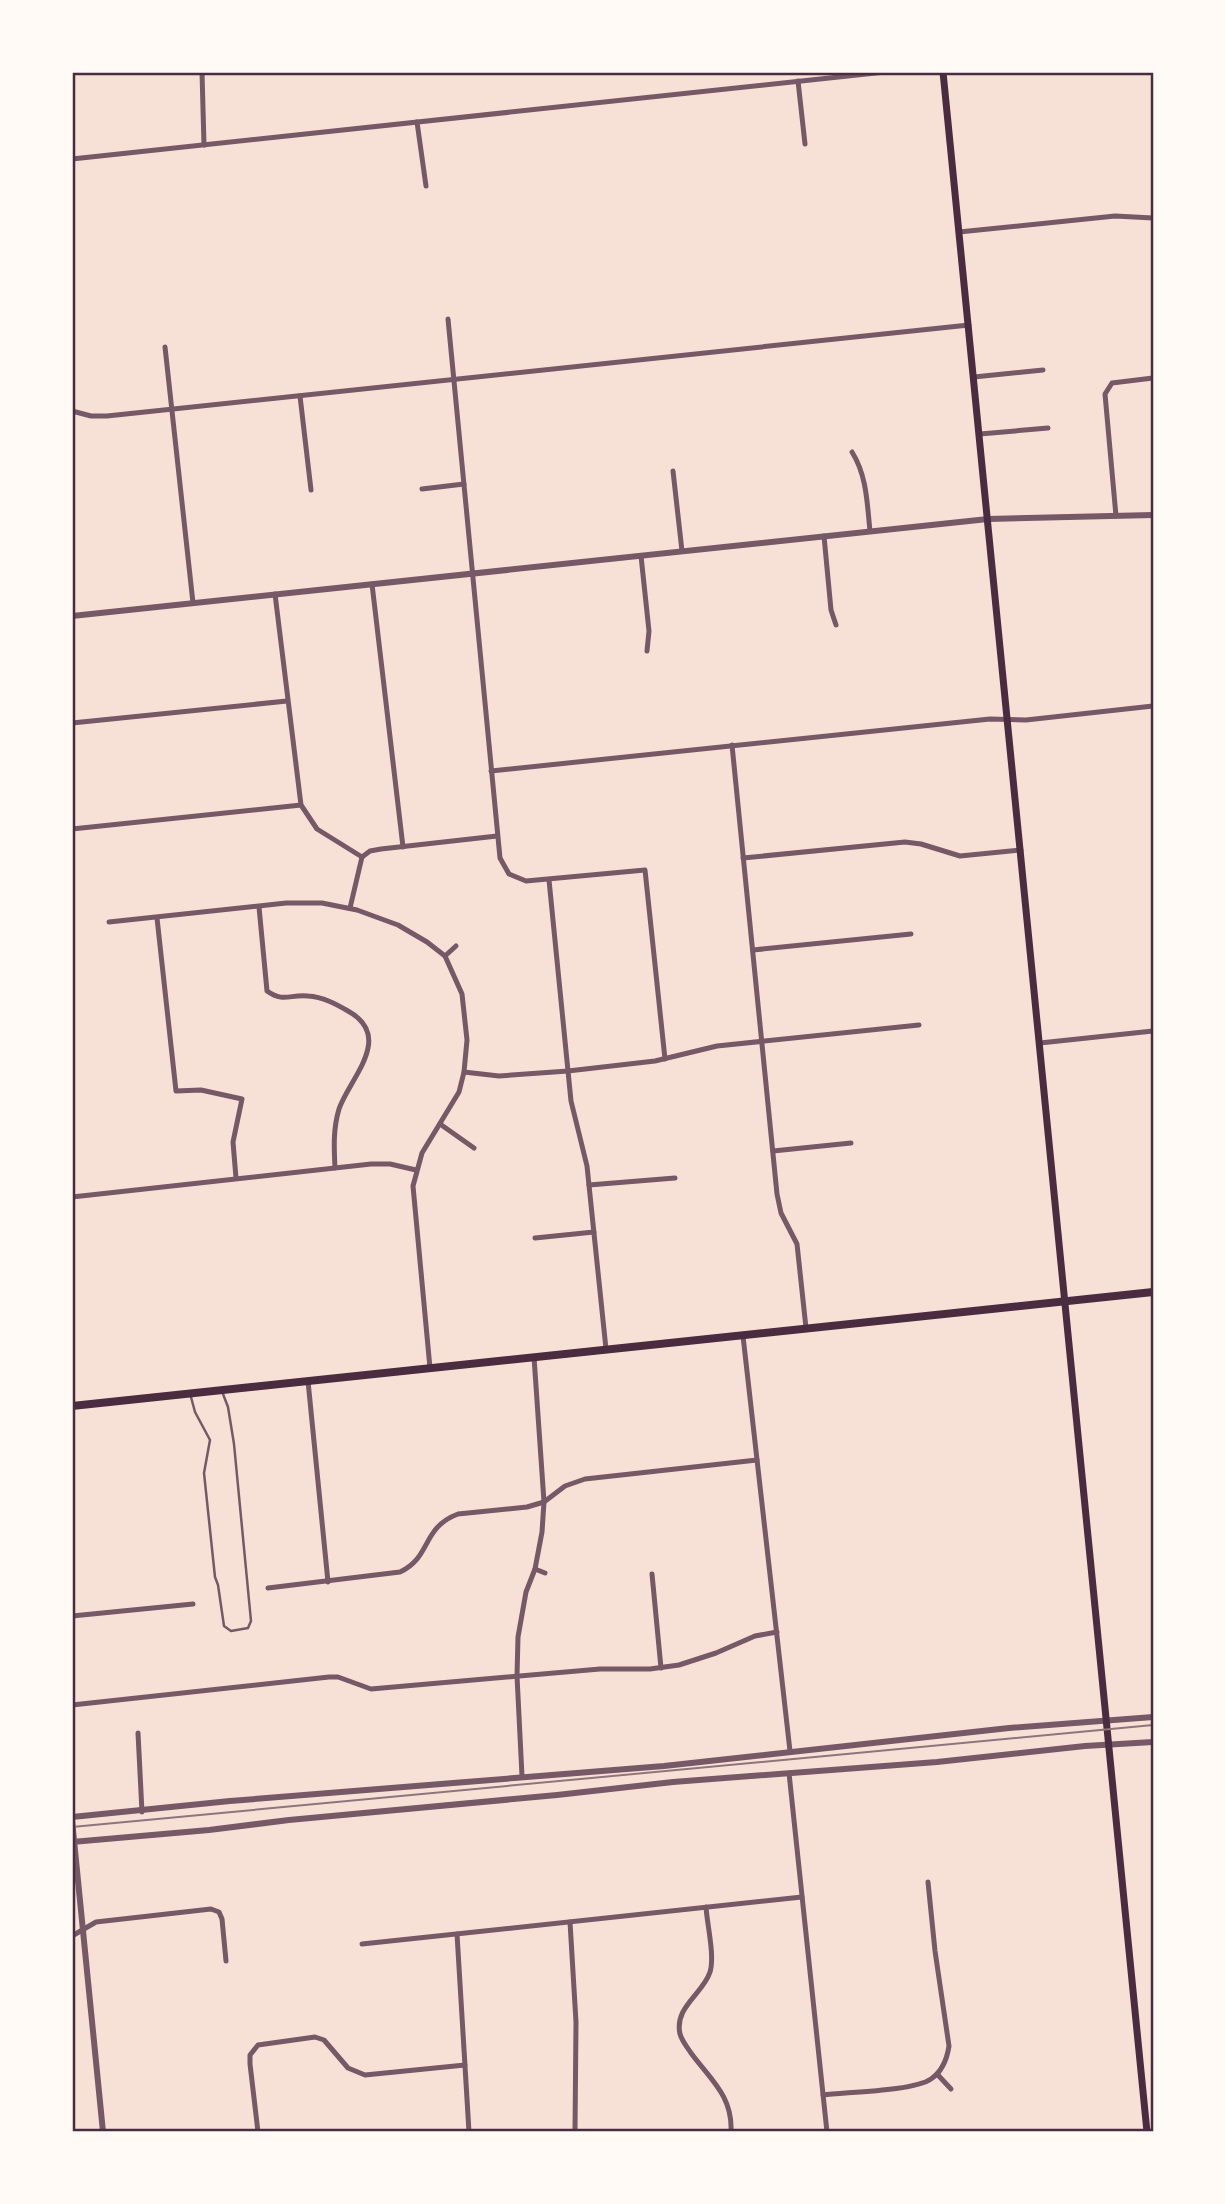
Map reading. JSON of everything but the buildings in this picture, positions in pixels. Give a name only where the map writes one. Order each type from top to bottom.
[{"type":"main road","points":[[943,72],[1147,2132]]},
{"type":"main road","points":[[72,1406],[1153,1292]]},
{"type":"street","points":[[202,72],[204,145]]},
{"type":"street","points":[[72,159],[885,72]]},
{"type":"street","points":[[798,81],[805,144]]},
{"type":"street","points":[[417,122],[426,186]]},
{"type":"street","points":[[959,232],[1115,216],[1153,218]]},
{"type":"street","points":[[448,319],[497,836],[502,865],[509,874],[526,881],[645,870],[665,1059]]},
{"type":"street","points":[[72,411],[91,416],[107,416],[172,410],[969,325]]},
{"type":"street","points":[[165,347],[194,603]]},
{"type":"street","points":[[974,377],[1043,370]]},
{"type":"street","points":[[1116,516],[1105,401],[1108,387],[1112,383],[1122,381],[1153,378]]},
{"type":"street","points":[[300,396],[311,490]]},
{"type":"street","points":[[979,435],[1048,428]]},
{"type":"street","points":[[852,452],[864,476],[870,531]]},
{"type":"street","points":[[673,471],[682,551]]},
{"type":"street","points":[[422,489],[464,484]]},
{"type":"street","points":[[72,616],[988,519],[1153,515]]},
{"type":"street","points":[[824,536],[831,610],[836,625]]},
{"type":"street","points":[[641,556],[649,631],[647,651]]},
{"type":"street","points":[[372,584],[403,847]]},
{"type":"street","points":[[275,594],[300,805],[317,829],[362,857]]},
{"type":"street","points":[[72,723],[287,701]]},
{"type":"street","points":[[491,771],[977,720],[1026,720],[1153,706]]},
{"type":"street","points":[[732,745],[778,1205],[797,1244],[806,1328]]},
{"type":"street","points":[[72,829],[300,805]]},
{"type":"street","points":[[350,908],[362,857],[370,851],[497,836]]},
{"type":"street","points":[[743,858],[905,842],[960,856],[1021,850]]},
{"type":"street","points":[[549,880],[568,1071],[589,1185],[606,1349]]},
{"type":"street","points":[[109,922],[302,902],[350,908],[398,925],[445,956],[462,994],[467,1040],[459,1092],[428,1140],[416,1170],[412,1196],[430,1368]]},
{"type":"street","points":[[259,907],[268,991],[277,998],[307,996],[331,1002],[352,1012],[368,1035],[365,1062],[343,1097],[334,1128],[335,1168]]},
{"type":"street","points":[[157,918],[176,1091],[201,1090],[242,1100],[233,1142],[236,1178]]},
{"type":"street","points":[[752,950],[911,934]]},
{"type":"street","points":[[445,956],[456,946]]},
{"type":"street","points":[[464,1072],[499,1076],[568,1071],[665,1059],[704,1048],[919,1025]]},
{"type":"street","points":[[1040,1044],[1153,1031]]},
{"type":"street","points":[[440,1124],[474,1148]]},
{"type":"street","points":[[773,1151],[852,1143]]},
{"type":"street","points":[[72,1197],[335,1168],[390,1164],[416,1170]]},
{"type":"street","points":[[589,1185],[675,1178]]},
{"type":"street","points":[[535,1238],[594,1232]]},
{"type":"street","points":[[743,1336],[790,1751]]},
{"type":"street","points":[[522,1776],[517,1676],[518,1637],[522,1611],[535,1569],[544,1503],[534,1357]]},
{"type":"street","points":[[308,1381],[328,1582]]},
{"type":"street","points":[[268,1588],[400,1573],[419,1558],[436,1527],[448,1518],[458,1514],[544,1503],[565,1486],[585,1479],[757,1460]]},
{"type":"street","points":[[535,1569],[545,1573]]},
{"type":"street","points":[[652,1574],[661,1668]]},
{"type":"street","points":[[72,1616],[193,1604]]},
{"type":"street","points":[[72,1705],[329,1677],[338,1677],[372,1689],[612,1668],[661,1668],[695,1661],[755,1636],[777,1632]]},
{"type":"street","points":[[103,2132],[72,1819],[222,1802],[664,1766],[1009,1728],[1153,1717]]},
{"type":"street","points":[[138,1733],[142,1812]]},
{"type":"street","points":[[73,1842],[673,1782],[1153,1742]]},
{"type":"street","points":[[789,1773],[827,2132]]},
{"type":"street","points":[[823,2095],[925,2082],[939,2071],[947,2059],[948,2046],[928,1882]]},
{"type":"street","points":[[362,1944],[802,1897]]},
{"type":"street","points":[[706,1907],[711,1968],[705,1983],[686,2005],[680,2032],[693,2055],[724,2095],[730,2113],[731,2132]]},
{"type":"street","points":[[72,1936],[96,1922],[211,1909],[219,1912],[222,1919],[226,1961]]},
{"type":"street","points":[[570,1922],[576,2022],[575,2132]]},
{"type":"street","points":[[457,1934],[469,2132]]},
{"type":"street","points":[[258,2132],[250,2055],[258,2045],[267,2042],[314,2037],[324,2040],[348,2068],[365,2075],[465,2065]]},
{"type":"street","points":[[939,2071],[951,2088]]},
{"type":"lane","points":[[191,1393],[195,1412],[210,1440],[204,1473],[210,1534],[224,1626],[231,1631],[248,1628],[251,1621],[234,1444],[228,1407],[221,1390]]},
{"type":"tram line","points":[[72,1827],[1153,1725]]}]
